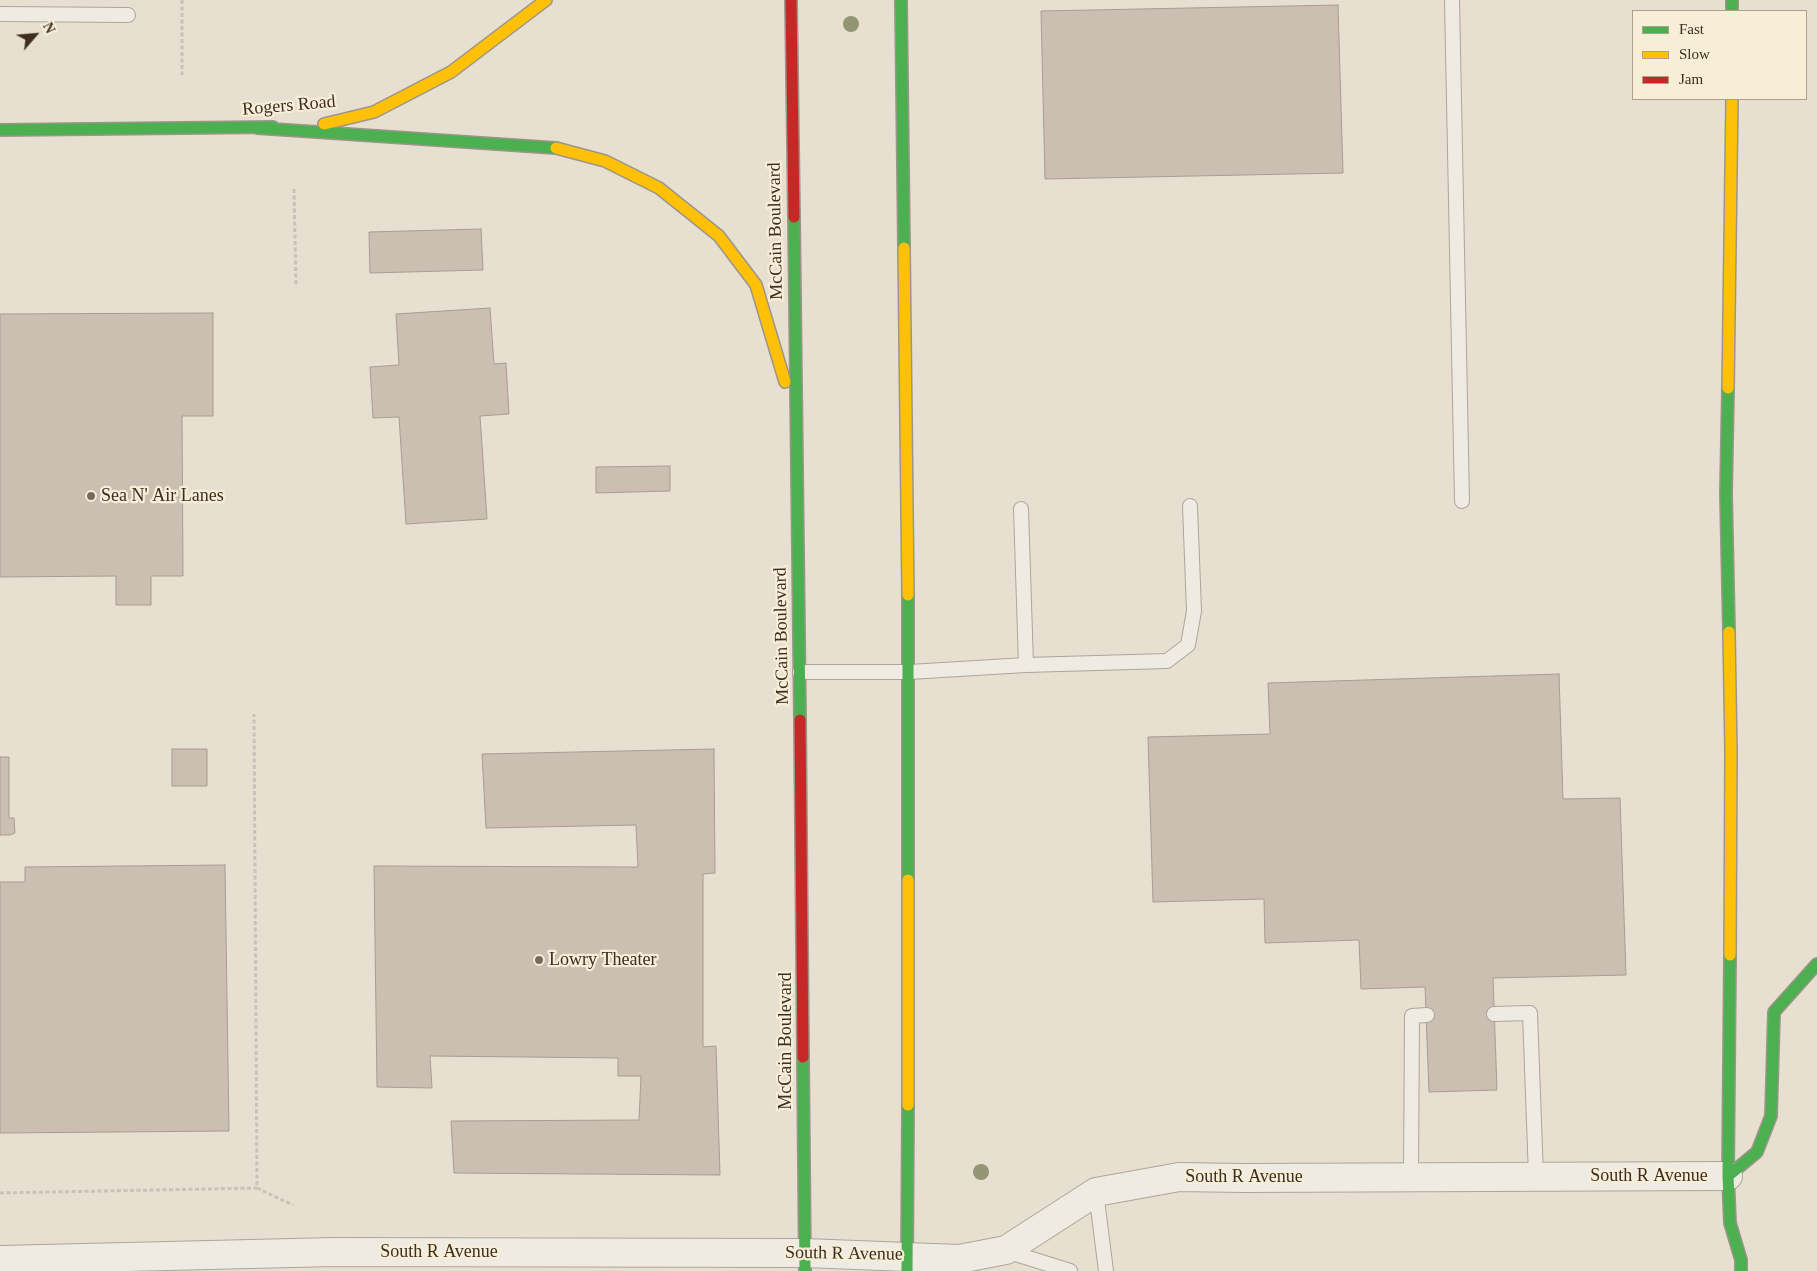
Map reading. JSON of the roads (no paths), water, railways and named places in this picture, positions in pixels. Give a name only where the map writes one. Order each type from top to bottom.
[{"type":"main road","name":"Rogers Road","points":[[0,130],[256,128],[322,124],[374,112],[451,72],[546,0]]},
{"type":"main road","name":"McCain Boulevard","points":[[791,0],[800,672],[805,1262]]},
{"type":"main road","points":[[901,0],[909,672],[907,1263]]},
{"type":"main road","points":[[1732,100],[1732,253],[1726,494],[1731,752],[1728,1176],[1730,1223],[1741,1260],[1741,1271]]},
{"type":"main road","points":[[256,128],[550,146],[605,160],[659,188],[719,236],[756,285],[784,375],[796,452]]},
{"type":"main road","points":[[1728,1176],[1757,1152],[1771,1116],[1774,1012],[1817,964]]},
{"type":"street","name":"South R Avenue","points":[[0,1260],[334,1252],[907,1263],[959,1259],[1006,1250],[1096,1192],[1179,1177],[1728,1176]]},
{"type":"lane","points":[[1452,0],[1462,501]]},
{"type":"lane","points":[[0,14],[128,15]]},
{"type":"lane","points":[[800,672],[909,672],[1026,665],[1167,661],[1188,645],[1194,610],[1190,506]]},
{"type":"lane","points":[[1022,509],[1026,665]]},
{"type":"lane","points":[[1494,1014],[1530,1013],[1536,1176]]},
{"type":"lane","points":[[1411,1176],[1412,1016],[1426,1015]]},
{"type":"lane","points":[[1096,1192],[1106,1271]]},
{"type":"lane","points":[[1006,1250],[1070,1271]]},
{"type":"place","name":"Sea N' Air Lanes","points":[[91,496]]},
{"type":"place","name":"Lowry Theater","points":[[539,960]]}]
